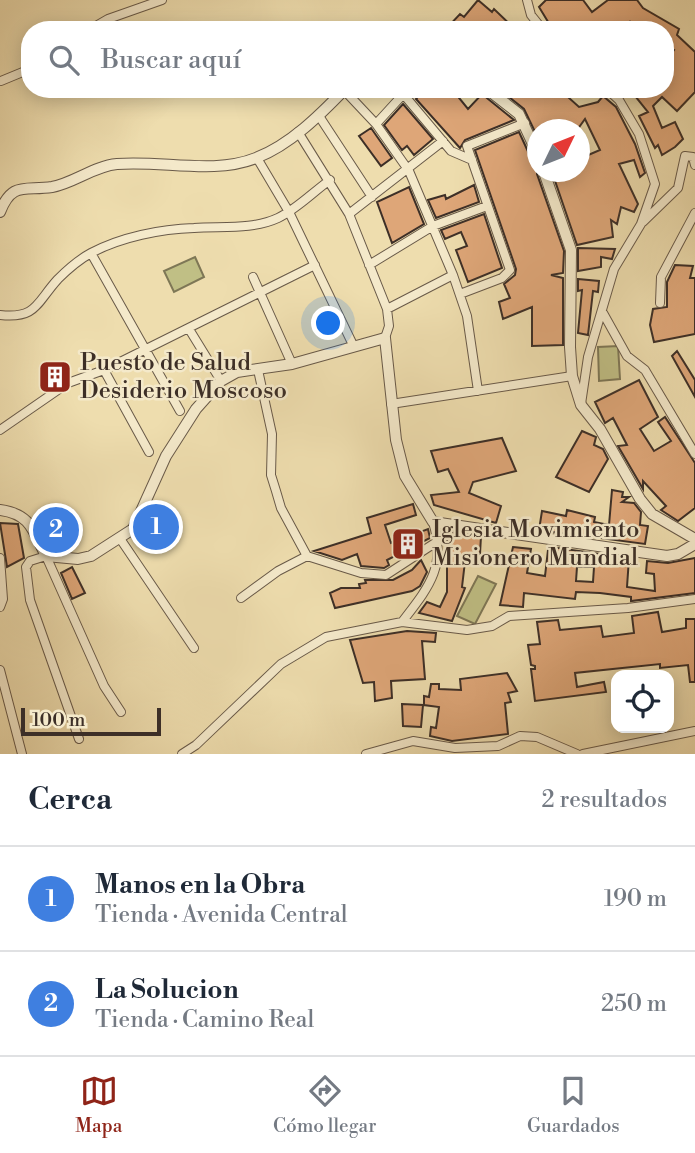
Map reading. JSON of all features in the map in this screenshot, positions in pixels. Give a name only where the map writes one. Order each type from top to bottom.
[{"type":"street","points":[[104,21],[162,0]]},
{"type":"street","points":[[527,0],[531,15],[536,21]]},
{"type":"street","points":[[1,81],[21,73]]},
{"type":"street","points":[[0,212],[12,192],[24,187],[64,184],[114,164],[176,163],[219,167],[257,158],[298,132],[336,98]]},
{"type":"street","points":[[352,98],[376,124],[409,171],[433,226],[460,293],[471,334],[478,391]]},
{"type":"street","points":[[376,124],[398,98]]},
{"type":"street","points":[[409,98],[443,141],[460,157],[472,160]]},
{"type":"street","points":[[499,98],[514,109],[527,128]]},
{"type":"street","points":[[583,409],[587,357],[603,313],[614,269],[641,224],[653,191],[651,166],[634,124],[617,98]]},
{"type":"street","points":[[319,116],[372,197]]},
{"type":"street","points":[[460,293],[502,278],[510,270],[467,146],[525,123]]},
{"type":"street","points":[[298,132],[349,214],[387,309],[389,326],[385,338],[396,440],[405,476],[433,522],[438,541],[433,579],[402,622]]},
{"type":"street","points":[[349,214],[409,171],[443,141]]},
{"type":"street","points":[[641,224],[678,188],[685,156],[693,157],[695,165]]},
{"type":"street","points":[[257,158],[289,212],[354,347]]},
{"type":"street","points":[[0,315],[17,317],[28,314],[38,306],[58,279],[91,253],[125,240],[160,232],[261,224],[289,212],[330,180]]},
{"type":"street","points":[[433,522],[667,556],[678,554],[695,542],[652,514],[640,499],[600,429],[583,409],[572,376],[569,347],[570,250],[547,182]]},
{"type":"street","points":[[369,265],[433,226],[487,206]]},
{"type":"street","points":[[660,303],[661,277],[695,213]]},
{"type":"street","points":[[91,253],[180,411]]},
{"type":"street","points":[[0,430],[68,383],[104,370],[315,265]]},
{"type":"street","points":[[387,309],[453,275]]},
{"type":"street","points":[[253,277],[292,364]]},
{"type":"street","points":[[603,313],[627,356],[645,370],[695,454]]},
{"type":"street","points":[[189,329],[220,381]]},
{"type":"street","points":[[79,739],[30,600],[26,567],[30,561],[46,556],[78,559],[121,540],[138,522],[166,456],[196,409],[220,381],[237,372],[292,364],[385,338]]},
{"type":"street","points":[[104,370],[149,452]]},
{"type":"street","points":[[258,370],[272,434],[271,475],[275,491],[281,508],[307,556],[361,573],[386,575],[438,541]]},
{"type":"street","points":[[391,404],[572,376]]},
{"type":"street","points":[[0,510],[16,512],[23,517],[46,556],[104,686],[121,712]]},
{"type":"street","points":[[121,540],[194,648]]},
{"type":"street","points":[[241,598],[278,571],[307,556]]},
{"type":"street","points":[[0,558],[3,599],[0,607]]},
{"type":"street","points":[[182,754],[197,745],[281,664],[314,643],[339,632],[402,622],[467,630],[492,626],[509,616],[628,608],[695,599]]},
{"type":"street","points":[[0,670],[22,754]]},
{"type":"street","points":[[583,754],[695,731]]},
{"type":"street","points":[[366,754],[413,741],[455,748],[498,746],[520,736],[537,737],[577,754]]},
{"type":"shaded area","points":[[195,257],[204,277],[174,292],[164,271]]},
{"type":"shaded area","points":[[618,346],[620,379],[599,381],[598,347]]},
{"type":"shaded area","points":[[478,576],[496,584],[475,624],[457,616]]},
{"type":"building","points":[[478,0],[492,12],[494,9],[507,21],[453,21],[460,14],[464,17]]},
{"type":"building","points":[[546,0],[583,0],[592,12],[608,0],[637,0],[643,8],[665,21],[548,21],[539,7]]},
{"type":"building","points":[[674,26],[679,29],[677,35],[695,52],[695,92],[677,111],[663,98],[674,98]]},
{"type":"building","points":[[459,98],[468,109],[478,98],[487,98],[514,120],[465,140],[460,148],[416,99]]},
{"type":"building","points":[[510,98],[569,98],[579,107],[605,98],[616,107],[635,144],[645,173],[640,177],[634,160],[619,164],[638,204],[634,212],[621,207],[617,224],[611,220],[613,237],[577,245],[555,182],[590,182],[590,154],[600,150],[590,129],[590,119],[529,119],[524,109]]},
{"type":"building","points":[[637,98],[661,98],[653,106],[662,128],[675,122],[683,139],[662,155],[658,145],[655,148],[639,116],[648,112]]},
{"type":"building","points":[[403,104],[433,139],[414,155],[407,146],[402,150],[384,125]]},
{"type":"building","points":[[371,128],[392,158],[381,166],[359,136]]},
{"type":"building","points":[[519,132],[527,149],[527,182],[540,182],[564,251],[563,273],[551,275],[563,278],[563,345],[532,346],[532,307],[503,319],[499,302],[510,298],[504,284],[515,275],[516,269],[475,150]]},
{"type":"building","points":[[474,185],[479,202],[436,218],[428,200],[445,195],[446,199]]},
{"type":"building","points":[[409,187],[424,224],[392,243],[377,202]]},
{"type":"building","points":[[484,214],[502,268],[468,282],[456,250],[467,246],[461,232],[445,239],[441,230]]},
{"type":"building","points":[[578,248],[615,249],[612,259],[601,257],[601,267],[578,271]]},
{"type":"building","points":[[675,265],[693,266],[690,278],[695,278],[695,334],[654,342],[650,325],[653,309],[667,307],[667,282]]},
{"type":"building","points":[[578,279],[599,281],[598,292],[593,291],[588,335],[578,333],[582,290],[578,291]]},
{"type":"building","points":[[677,351],[695,380],[695,397],[672,356]]},
{"type":"building","points":[[639,380],[658,417],[640,429],[654,451],[671,441],[658,422],[665,417],[695,463],[695,508],[678,521],[661,510],[666,506],[643,481],[643,489],[618,446],[627,445],[613,418],[605,423],[595,402]]},
{"type":"building","points":[[582,431],[596,437],[594,445],[603,449],[608,459],[589,492],[556,477]]},
{"type":"building","points":[[502,438],[516,471],[473,482],[469,493],[501,506],[496,523],[434,505],[431,495],[459,492],[448,469],[438,472],[431,451]]},
{"type":"building","points":[[612,490],[623,492],[622,497],[629,497],[622,502],[634,503],[641,512],[640,525],[648,526],[645,544],[539,530],[542,511],[566,516],[567,510],[595,517],[594,522],[609,525]]},
{"type":"building","points":[[413,504],[416,515],[385,525],[391,543],[428,529],[430,538],[387,560],[389,565],[384,568],[361,566],[357,554],[342,560],[314,551],[371,533],[367,518]]},
{"type":"building","points":[[169,508],[174,516],[165,521],[168,525],[161,529],[166,538],[158,543],[145,522]]},
{"type":"building","points":[[62,515],[73,528],[48,542],[42,531]]},
{"type":"building","points":[[0,523],[18,524],[24,558],[7,567]]},
{"type":"building","points":[[450,532],[481,536],[480,554],[466,553],[462,587],[465,588],[452,621],[419,613],[427,602],[440,607],[447,592],[447,539]]},
{"type":"building","points":[[513,547],[531,549],[527,573],[545,576],[548,550],[551,547],[629,558],[627,587],[655,591],[654,574],[646,573],[647,561],[668,563],[695,558],[695,593],[631,601],[631,597],[600,593],[576,592],[575,599],[524,593],[523,607],[500,605]],"holes":[[[577,567],[594,567],[593,582],[576,581]]]},
{"type":"building","points":[[421,560],[427,572],[420,586],[412,591],[335,608],[330,593],[341,588],[360,588],[359,584],[366,583],[365,580],[393,580],[412,570]]},
{"type":"building","points":[[72,567],[85,593],[72,599],[61,573]]},
{"type":"building","points":[[658,612],[662,632],[686,628],[686,619],[695,619],[695,682],[690,682],[688,665],[660,668],[660,664],[575,673],[577,687],[604,682],[606,692],[535,701],[531,669],[535,669],[535,666],[531,665],[528,645],[540,644],[537,622],[558,620],[560,630],[601,626],[603,637],[634,633],[632,616]]},
{"type":"building","points":[[407,631],[436,633],[435,642],[422,641],[425,679],[391,681],[392,698],[375,701],[374,682],[363,683],[350,640]]},
{"type":"building","points":[[507,673],[517,691],[508,693],[511,702],[505,703],[508,734],[452,741],[430,736],[431,727],[436,728],[439,707],[424,705],[424,696],[429,697],[431,684],[439,684],[439,689],[461,690],[460,679]]},
{"type":"building","points":[[402,704],[423,705],[421,727],[403,726]]},
{"type":"place","name":"Puesto de Salud Desiderio Moscoso","points":[[55,377]]},
{"type":"place","name":"Manos en la Obra","points":[[156,527]]},
{"type":"place","name":"La Solucion","points":[[56,530]]},
{"type":"place","name":"Iglesia Movimiento Misionero Mundial","points":[[408,544]]}]
